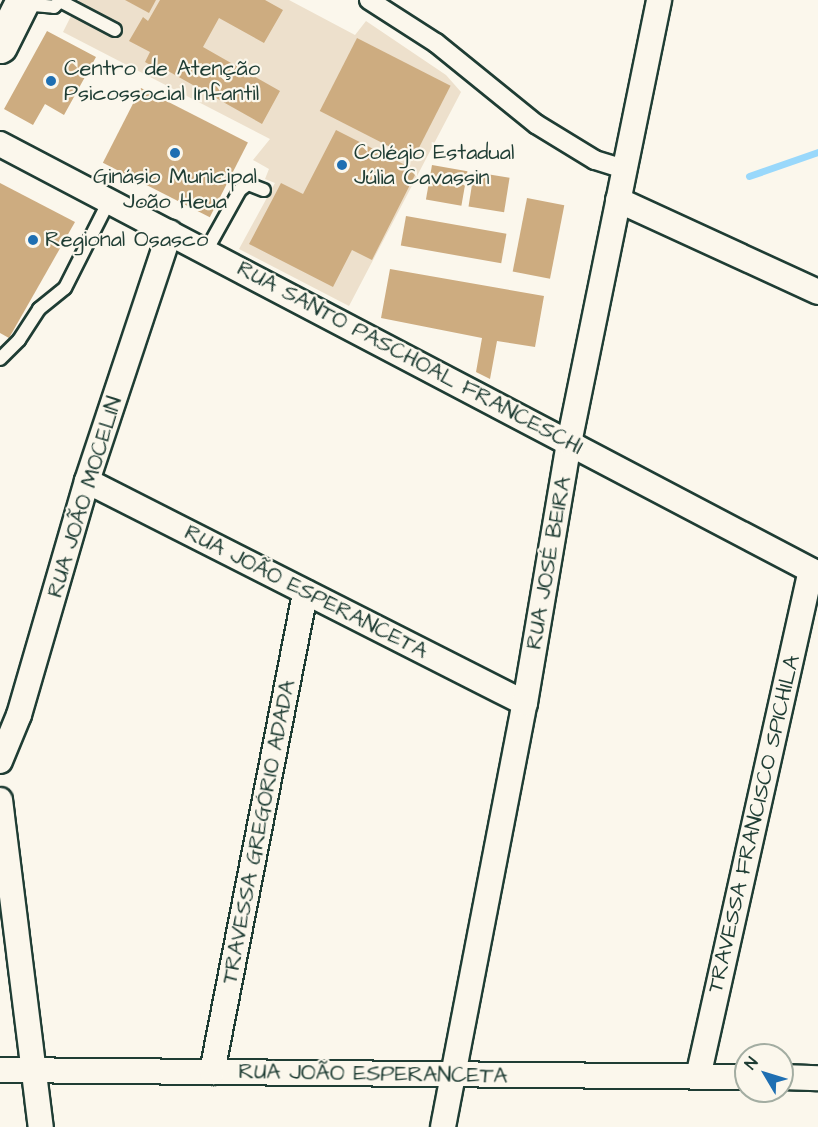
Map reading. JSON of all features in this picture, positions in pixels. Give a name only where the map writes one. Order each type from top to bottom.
[{"type":"main road","points":[[0,46],[22,2]]},
{"type":"street","points":[[369,0],[436,43],[536,124],[595,160],[624,169]]},
{"type":"street","name":"RUA JOSÉ BEIRA","points":[[443,1127],[525,704],[569,442],[659,0]]},
{"type":"street","name":"RUA SANTO PASCHOAL FRANCESCHI","points":[[0,144],[814,572]]},
{"type":"street","points":[[618,200],[818,292]]},
{"type":"street","name":"RUA JOÃO MOCELIN","points":[[0,761],[32,675],[87,481],[170,232]]},
{"type":"street","name":"RUA JOÃO ESPERANCETA","points":[[87,481],[525,704]]},
{"type":"street","name":"TRAVESSA FRANCISCO SPICHILA","points":[[698,1077],[814,572]]},
{"type":"street","name":"TRAVESSA GREGÓRIO ADADA","points":[[212,1072],[305,592]]},
{"type":"street","points":[[0,800],[41,1127]]},
{"type":"street","name":"RUA JOÃO ESPERANCETA","points":[[0,1070],[734,1077]]},
{"type":"street","points":[[794,1077],[818,1078]]},
{"type":"lane","points":[[22,2],[54,7],[61,0],[115,30]]},
{"type":"lane","points":[[206,251],[240,190],[248,184],[264,190]]},
{"type":"lane","points":[[0,359],[19,340],[39,309],[65,288],[110,201]]},
{"type":"shaded area","points":[[79,0],[289,0],[355,35],[366,21],[446,75],[461,92],[349,306],[239,249],[275,183],[265,179],[269,169],[253,160],[270,139],[63,32]]},
{"type":"building","points":[[125,0],[156,0],[149,13]]},
{"type":"building","points":[[160,0],[265,0],[283,10],[264,43],[219,18],[203,47],[280,91],[262,124],[168,71],[166,74],[145,62],[150,52],[129,41],[143,17],[148,21]]},
{"type":"building","name":"Centro de Atenção Psicossocial Infantil","points":[[47,31],[96,57],[64,115],[45,104],[33,125],[4,109]]},
{"type":"building","points":[[357,38],[451,86],[413,159],[320,111]]},
{"type":"building","name":"Ginásio Municipal João Heua","points":[[141,88],[248,142],[210,217],[103,163]]},
{"type":"building","points":[[336,130],[417,171],[372,260],[352,250],[333,287],[249,244],[281,183],[303,194]]},
{"type":"building","points":[[432,165],[467,171],[461,206],[426,199]]},
{"type":"building","points":[[474,172],[510,178],[504,212],[469,207]]},
{"type":"building","name":"Regional Osasco","points":[[0,183],[75,222],[9,338],[0,333]]},
{"type":"building","points":[[527,198],[564,205],[550,279],[513,272]]},
{"type":"building","points":[[406,216],[506,234],[501,263],[401,246]]},
{"type":"building","points":[[390,269],[544,296],[535,347],[497,341],[490,379],[476,372],[482,338],[381,318]]},
{"type":"waterway","points":[[749,176],[818,152]]},
{"type":"place","name":"Centro de Atenção Psicossocial Infantil","points":[[51,81]]},
{"type":"place","name":"Ginásio Municipal João Heua","points":[[175,153]]},
{"type":"place","name":"Colégio Estadual Júlia Cavassin","points":[[342,165]]},
{"type":"place","name":"Regional Osasco","points":[[33,240]]}]
